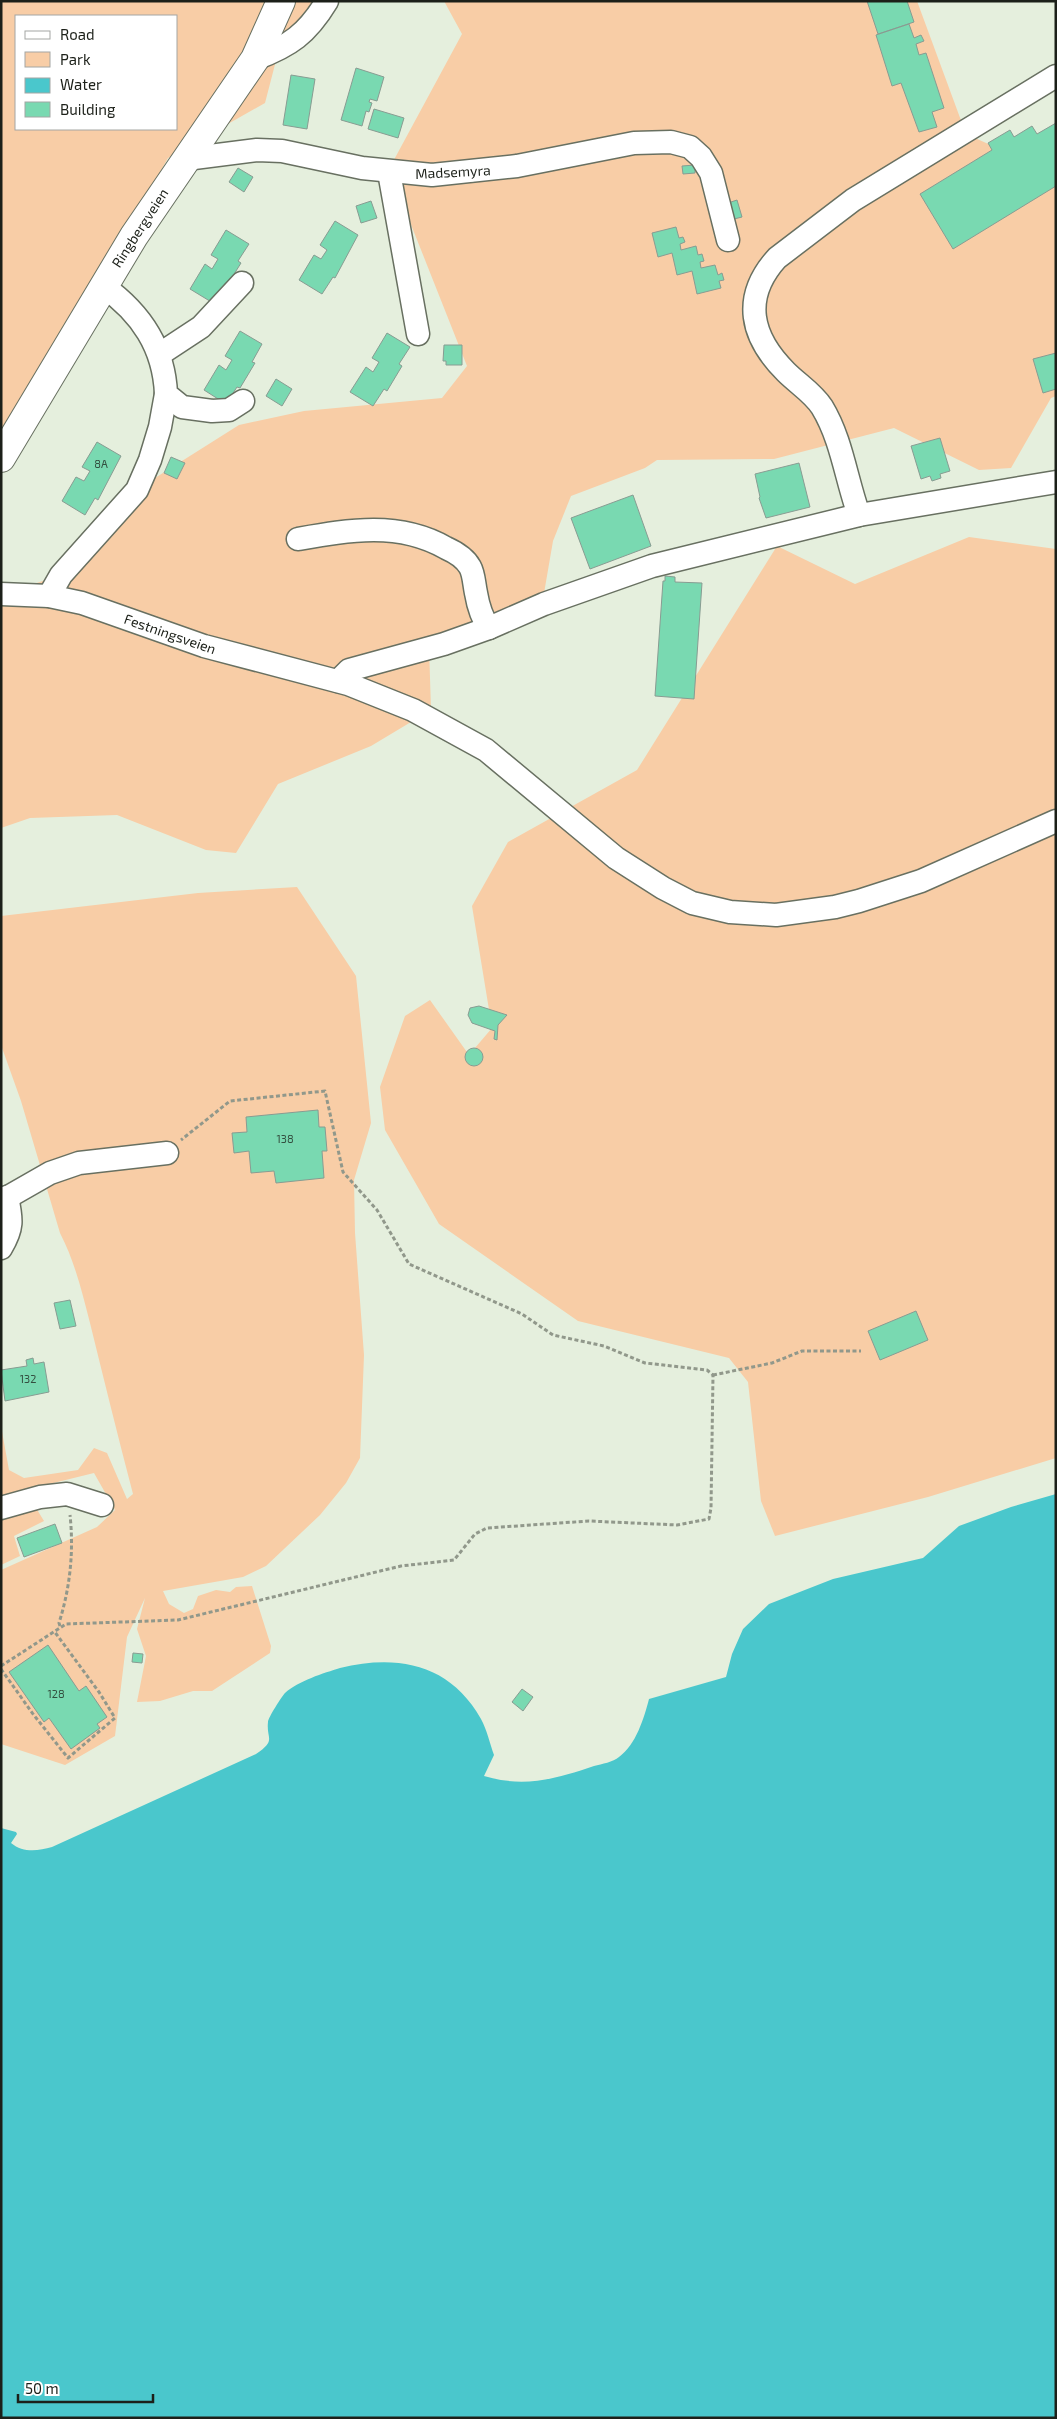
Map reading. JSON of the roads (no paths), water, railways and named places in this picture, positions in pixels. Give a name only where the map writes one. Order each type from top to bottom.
[{"type":"main road","name":"Ringbergveien","points":[[1,458],[103,286],[186,159],[255,59],[281,1]]},
{"type":"street","points":[[255,59],[294,41],[309,28],[326,1]]},
{"type":"street","points":[[859,515],[839,444],[822,407],[776,361],[756,328],[753,308],[758,286],[769,267],[777,258],[835,212],[1056,76]]},
{"type":"street","name":"Madsemyra","points":[[186,159],[257,150],[282,151],[362,168],[432,175],[480,172],[648,142],[671,142],[690,147],[701,157],[711,173],[728,240]]},
{"type":"street","points":[[390,172],[418,334]]},
{"type":"street","points":[[160,354],[201,326],[242,283]]},
{"type":"street","points":[[49,596],[61,575],[137,490],[150,460],[160,427],[166,394],[166,379],[160,354],[153,338],[136,313],[103,286]]},
{"type":"street","points":[[166,394],[182,407],[212,411],[229,410],[243,401]]},
{"type":"street","points":[[338,681],[349,670],[437,646],[489,628],[544,604],[652,566],[859,515],[1056,482]]},
{"type":"street","points":[[298,539],[345,531],[390,530],[420,536],[441,545],[458,555],[470,566],[478,605],[489,628]]},
{"type":"street","name":"Festningsveien","points":[[1,594],[49,596],[82,603],[204,646],[338,681],[413,710],[486,750],[616,858],[675,896],[692,903],[730,912],[776,914],[835,907],[859,901],[921,881],[1056,822]]},
{"type":"street","points":[[1,1248],[11,1229],[11,1217],[4,1199],[43,1176],[79,1163],[167,1153]]},
{"type":"street","points":[[1,1508],[40,1497],[67,1494],[102,1505]]},
{"type":"water","points":[[1056,1494],[1056,2418],[1,2418],[1,1828],[16,1832],[17,1834],[11,1843],[20,1848],[36,1850],[52,1847],[256,1754],[268,1742],[269,1720],[285,1693],[304,1681],[319,1675],[361,1664],[402,1663],[438,1675],[454,1686],[468,1700],[481,1719],[494,1755],[484,1776],[499,1780],[526,1782],[566,1775],[607,1763],[619,1757],[630,1746],[642,1723],[649,1699],[726,1677],[732,1654],[743,1629],[769,1604],[833,1579],[923,1558],[959,1526],[1011,1507]]}]
